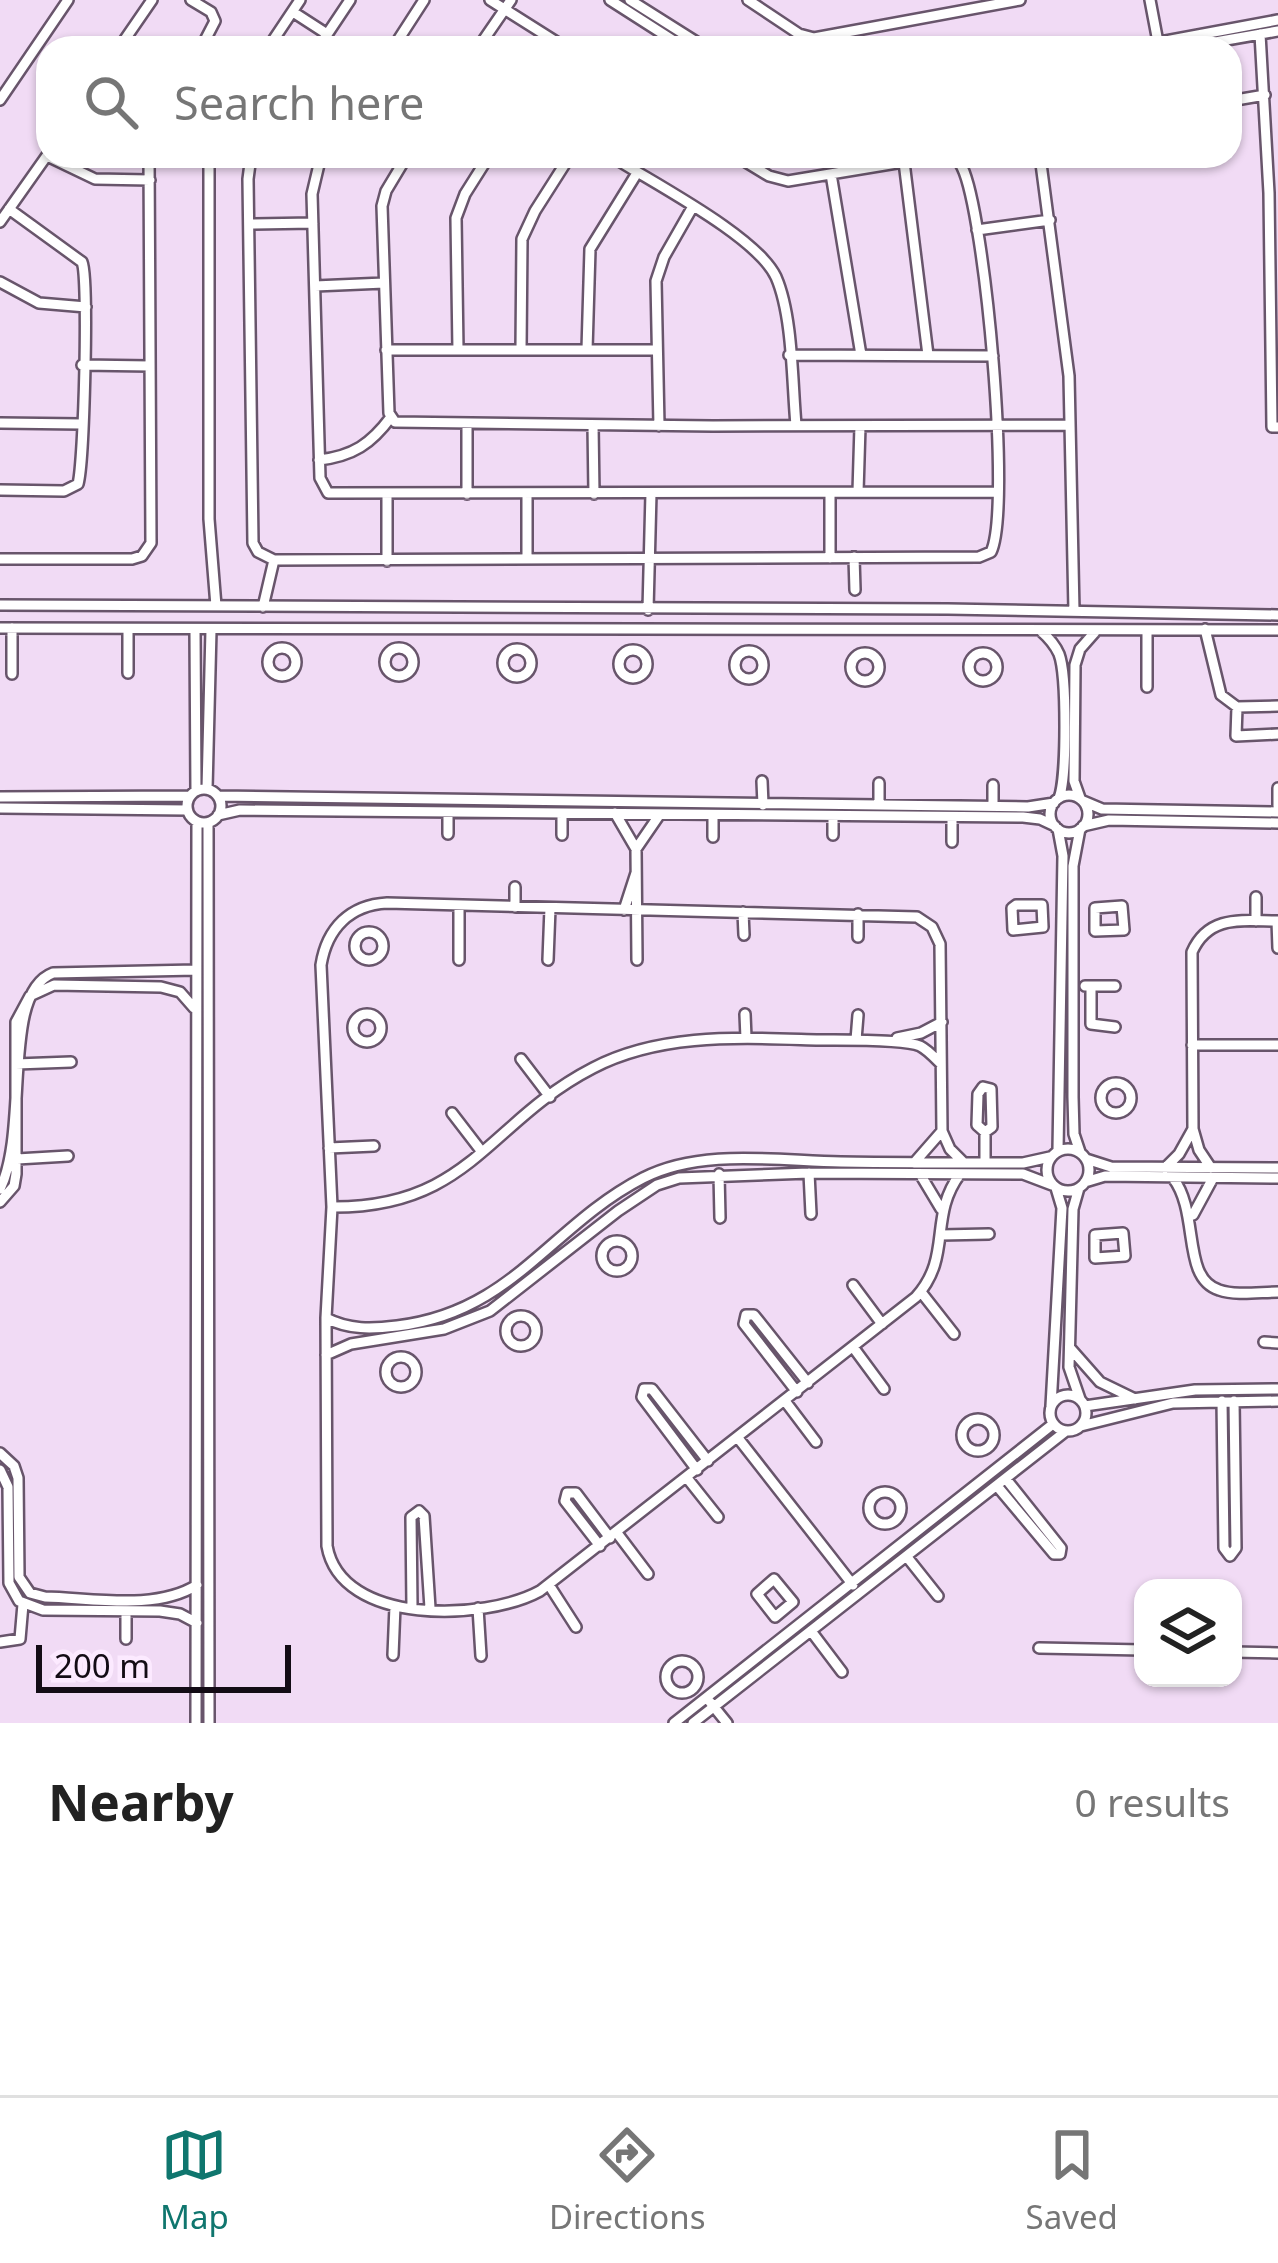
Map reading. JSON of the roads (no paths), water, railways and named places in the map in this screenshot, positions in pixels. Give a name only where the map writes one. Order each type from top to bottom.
[{"type":"street","points":[[44,36],[68,0]]},
{"type":"street","points":[[127,36],[152,0]]},
{"type":"street","points":[[191,0],[211,12],[215,21],[207,36]]},
{"type":"street","points":[[276,36],[300,0]]},
{"type":"street","points":[[292,11],[327,34],[350,0]]},
{"type":"street","points":[[401,36],[424,0]]},
{"type":"street","points":[[490,0],[508,5],[548,36]]},
{"type":"street","points":[[610,0],[680,36]]},
{"type":"street","points":[[630,0],[674,36]]},
{"type":"street","points":[[748,0],[806,36]]},
{"type":"street","points":[[825,36],[1020,0]]},
{"type":"street","points":[[1150,0],[1157,36]]},
{"type":"street","points":[[486,36],[508,5]]},
{"type":"street","points":[[1217,36],[1278,20]]},
{"type":"street","points":[[1234,36],[1278,31]]},
{"type":"street","points":[[1260,34],[1272,427],[1278,427]]},
{"type":"street","points":[[0,100],[36,47]]},
{"type":"street","points":[[1242,99],[1265,95]]},
{"type":"street","points":[[0,222],[38,168]]},
{"type":"street","points":[[73,168],[95,179],[150,180]]},
{"type":"street","points":[[0,559],[132,560],[148,548],[150,168]]},
{"type":"street","points":[[209,168],[209,519],[215,606]]},
{"type":"street","points":[[251,168],[250,533],[258,552],[274,560],[387,561],[985,556],[995,540],[998,427],[977,230],[962,168]]},
{"type":"street","points":[[317,168],[313,181],[319,460],[320,482],[328,493],[997,492]]},
{"type":"street","points":[[319,460],[341,458],[361,449],[391,417],[383,199],[400,168]]},
{"type":"street","points":[[458,350],[455,218],[482,168]]},
{"type":"street","points":[[521,350],[522,239],[562,168]]},
{"type":"street","points":[[629,168],[742,238],[766,262],[781,296],[796,425]]},
{"type":"street","points":[[758,168],[778,179],[868,168]]},
{"type":"street","points":[[905,168],[928,356]]},
{"type":"street","points":[[1042,168],[1067,361],[1074,611]]},
{"type":"street","points":[[587,350],[590,249],[637,173]]},
{"type":"street","points":[[831,174],[860,356]]},
{"type":"street","points":[[659,426],[656,281],[664,256],[692,208]]},
{"type":"street","points":[[0,490],[64,491],[74,488],[80,478],[86,307],[82,262],[9,209]]},
{"type":"street","points":[[977,230],[1050,220]]},
{"type":"street","points":[[249,224],[314,224]]},
{"type":"street","points":[[0,282],[49,306],[86,307]]},
{"type":"street","points":[[315,286],[384,283]]},
{"type":"street","points":[[386,350],[656,350]]},
{"type":"street","points":[[789,356],[993,356]]},
{"type":"street","points":[[82,365],[149,366]]},
{"type":"street","points":[[391,417],[402,423],[659,426],[1070,424]]},
{"type":"street","points":[[0,423],[81,424]]},
{"type":"street","points":[[467,424],[467,494]]},
{"type":"street","points":[[593,425],[594,494]]},
{"type":"street","points":[[858,493],[860,426]]},
{"type":"street","points":[[830,493],[830,557]]},
{"type":"street","points":[[387,494],[387,561]]},
{"type":"street","points":[[526,559],[527,494]]},
{"type":"street","points":[[648,610],[650,494]]},
{"type":"street","points":[[854,557],[855,590]]},
{"type":"street","points":[[263,607],[274,560]]},
{"type":"street","points":[[0,605],[1278,615]]},
{"type":"street","points":[[12,674],[6,628],[1278,630]]},
{"type":"street","points":[[128,629],[128,673]]},
{"type":"street","points":[[281,629],[282,647]]},
{"type":"street","points":[[1205,629],[1220,694],[1237,707],[1278,706]]},
{"type":"street","points":[[195,630],[197,792]]},
{"type":"street","points":[[187,810],[197,792],[211,630]]},
{"type":"street","points":[[398,630],[398,648]]},
{"type":"street","points":[[517,630],[517,649]]},
{"type":"street","points":[[632,630],[633,650]]},
{"type":"street","points":[[748,630],[749,650]]},
{"type":"street","points":[[865,653],[866,630]]},
{"type":"street","points":[[982,630],[983,653]]},
{"type":"street","points":[[1053,1424],[1062,1214],[1046,1171],[1054,1154],[1062,1091],[1073,856],[1088,814],[1074,776],[1075,665],[1095,631]]},
{"type":"street","points":[[1147,631],[1147,687]]},
{"type":"street","points":[[1042,632],[1056,648],[1062,668],[1064,780],[1050,813],[1063,856],[1074,986],[1074,1127],[1089,1168],[1073,1209],[1069,1347],[1070,1375],[1083,1402],[1082,1426]]},
{"type":"street","points":[[196,653],[208,655]]},
{"type":"street","points":[[1237,707],[1236,736],[1278,734]]},
{"type":"street","points":[[762,782],[763,805]]},
{"type":"street","points":[[879,783],[879,805]]},
{"type":"street","points":[[993,785],[993,806]]},
{"type":"street","points":[[202,822],[240,810],[448,812],[492,807],[763,805],[833,816],[952,817],[1028,812],[1072,795],[1102,809],[1278,809],[1278,788]]},
{"type":"street","points":[[0,808],[197,792],[615,814],[993,806],[1028,812],[1066,832],[1109,820],[1278,823]]},
{"type":"street","points":[[0,796],[41,803],[187,810],[202,822]]},
{"type":"street","points":[[218,796],[218,815]]},
{"type":"street","points":[[448,812],[448,834]]},
{"type":"street","points":[[562,813],[562,835]]},
{"type":"street","points":[[615,814],[636,849],[637,960]]},
{"type":"street","points":[[636,849],[660,814]]},
{"type":"street","points":[[713,815],[713,837]]},
{"type":"street","points":[[833,816],[833,835]]},
{"type":"street","points":[[952,817],[952,842]]},
{"type":"street","points":[[196,1723],[194,1008],[202,822]]},
{"type":"street","points":[[202,822],[209,1723]]},
{"type":"street","points":[[1202,822],[1202,838]]},
{"type":"street","points":[[624,910],[636,873]]},
{"type":"street","points":[[383,887],[383,903]]},
{"type":"street","points":[[515,887],[515,907]]},
{"type":"street","points":[[1256,897],[1256,921]]},
{"type":"street","points":[[383,903],[912,915],[932,927],[940,944],[942,1131],[962,1168],[941,1209],[934,1270],[920,1292],[548,1585],[520,1601],[478,1608],[430,1608],[395,1606],[352,1591],[338,1575],[328,1556],[326,1318],[332,1207],[321,965],[327,941],[346,916],[383,903]]},
{"type":"street","points":[[370,904],[370,932]]},
{"type":"street","points":[[459,905],[459,960]]},
{"type":"street","points":[[548,960],[550,908]]},
{"type":"street","points":[[743,912],[744,935]]},
{"type":"street","points":[[858,914],[858,937]]},
{"type":"street","points":[[1044,918],[1094,920]]},
{"type":"street","points":[[1212,1173],[1193,1129],[1191,966],[1195,945],[1221,922],[1278,921],[1278,948]]},
{"type":"street","points":[[21,987],[53,974],[196,970]]},
{"type":"street","points":[[1074,986],[1115,986]]},
{"type":"street","points":[[1091,986],[1090,1024],[1115,1027]]},
{"type":"street","points":[[0,1202],[14,1186],[18,1013],[30,996],[46,987],[160,987],[181,992],[194,1008]]},
{"type":"street","points":[[745,1014],[746,1038]]},
{"type":"street","points":[[856,1040],[858,1016]]},
{"type":"street","points":[[887,1042],[942,1022]]},
{"type":"street","points":[[323,1029],[353,1028]]},
{"type":"street","points":[[332,1207],[379,1205],[414,1197],[444,1182],[550,1097],[594,1067],[633,1052],[680,1042],[746,1038],[856,1040],[919,1045],[941,1064]]},
{"type":"street","points":[[1192,1045],[1278,1045]]},
{"type":"street","points":[[0,1189],[6,1174],[3,1053]]},
{"type":"street","points":[[521,1059],[550,1097]]},
{"type":"street","points":[[16,1064],[71,1062]]},
{"type":"street","points":[[1048,1091],[1062,1091]]},
{"type":"street","points":[[1073,1097],[1101,1097]]},
{"type":"street","points":[[5,1113],[18,1112]]},
{"type":"street","points":[[452,1113],[482,1152]]},
{"type":"street","points":[[1169,1173],[1193,1129]]},
{"type":"street","points":[[913,1163],[942,1131]]},
{"type":"street","points":[[985,1163],[986,1132]]},
{"type":"street","points":[[329,1148],[374,1146]]},
{"type":"street","points":[[326,1318],[359,1328],[440,1318],[484,1300],[632,1185],[668,1167],[727,1160],[1023,1169],[1054,1154],[1083,1155],[1114,1172]]},
{"type":"street","points":[[17,1159],[68,1156]]},
{"type":"street","points":[[326,1355],[351,1344],[400,1339],[469,1321],[504,1303],[657,1185],[691,1175],[920,1174],[985,1163],[1023,1169],[1054,1186],[1082,1185],[1114,1172],[1278,1168]]},
{"type":"street","points":[[809,1173],[811,1214]]},
{"type":"street","points":[[1169,1173],[1186,1197],[1195,1264],[1205,1282],[1226,1292],[1278,1292]]},
{"type":"street","points":[[1212,1173],[1278,1178]]},
{"type":"street","points":[[1192,1221],[1212,1173]]},
{"type":"street","points":[[719,1174],[720,1218]]},
{"type":"street","points":[[920,1174],[941,1209]]},
{"type":"street","points":[[594,1231],[607,1245]]},
{"type":"street","points":[[941,1235],[988,1234]]},
{"type":"street","points":[[560,1240],[569,1252]]},
{"type":"street","points":[[1072,1246],[1094,1245]]},
{"type":"street","points":[[853,1286],[882,1324]]},
{"type":"street","points":[[920,1292],[953,1334]]},
{"type":"street","points":[[504,1303],[514,1318]]},
{"type":"street","points":[[797,1392],[744,1324],[746,1315],[752,1314],[808,1383]]},
{"type":"street","points":[[760,1345],[771,1336]]},
{"type":"street","points":[[400,1339],[402,1358]]},
{"type":"street","points":[[1264,1342],[1278,1342]]},
{"type":"street","points":[[853,1347],[884,1389]]},
{"type":"street","points":[[1069,1347],[1100,1382],[1135,1399]]},
{"type":"street","points":[[1229,1516],[1234,1401],[1246,1388]]},
{"type":"street","points":[[697,1470],[642,1397],[644,1389],[652,1389],[708,1461]]},
{"type":"street","points":[[1051,1406],[1064,1395],[1083,1402],[1195,1390],[1278,1389]]},
{"type":"street","points":[[785,1401],[816,1442]]},
{"type":"street","points":[[674,1723],[811,1631],[1066,1431],[1158,1406],[1278,1401]]},
{"type":"street","points":[[657,1417],[668,1409]]},
{"type":"street","points":[[1053,1424],[1066,1431]]},
{"type":"street","points":[[693,1723],[708,1702],[797,1627],[1053,1424]]},
{"type":"street","points":[[738,1438],[854,1585]]},
{"type":"street","points":[[987,1448],[1002,1466]]},
{"type":"street","points":[[0,1453],[18,1478],[18,1572],[26,1591],[40,1597],[146,1605],[197,1623]]},
{"type":"street","points":[[0,1470],[8,1487],[9,1583],[23,1604],[21,1638],[0,1642]]},
{"type":"street","points":[[687,1478],[718,1517]]},
{"type":"street","points":[[1002,1482],[1043,1534]]},
{"type":"street","points":[[600,1546],[565,1501],[567,1493],[576,1493],[648,1574]]},
{"type":"street","points":[[412,1607],[411,1516],[419,1511],[424,1516],[430,1608]]},
{"type":"street","points":[[894,1521],[910,1541]]},
{"type":"street","points":[[907,1557],[938,1596]]},
{"type":"street","points":[[23,1604],[43,1610],[126,1611],[172,1598],[197,1585]]},
{"type":"street","points":[[548,1585],[576,1627]]},
{"type":"street","points":[[392,1655],[395,1606]]},
{"type":"street","points":[[478,1608],[481,1656]]},
{"type":"street","points":[[126,1611],[126,1639]]},
{"type":"street","points":[[784,1611],[797,1627]]},
{"type":"street","points":[[811,1631],[842,1672]]},
{"type":"street","points":[[1039,1648],[1134,1650]]},
{"type":"street","points":[[1242,1652],[1278,1653]]},
{"type":"street","points":[[196,1681],[209,1681]]},
{"type":"street","points":[[692,1689],[727,1723]]}]
